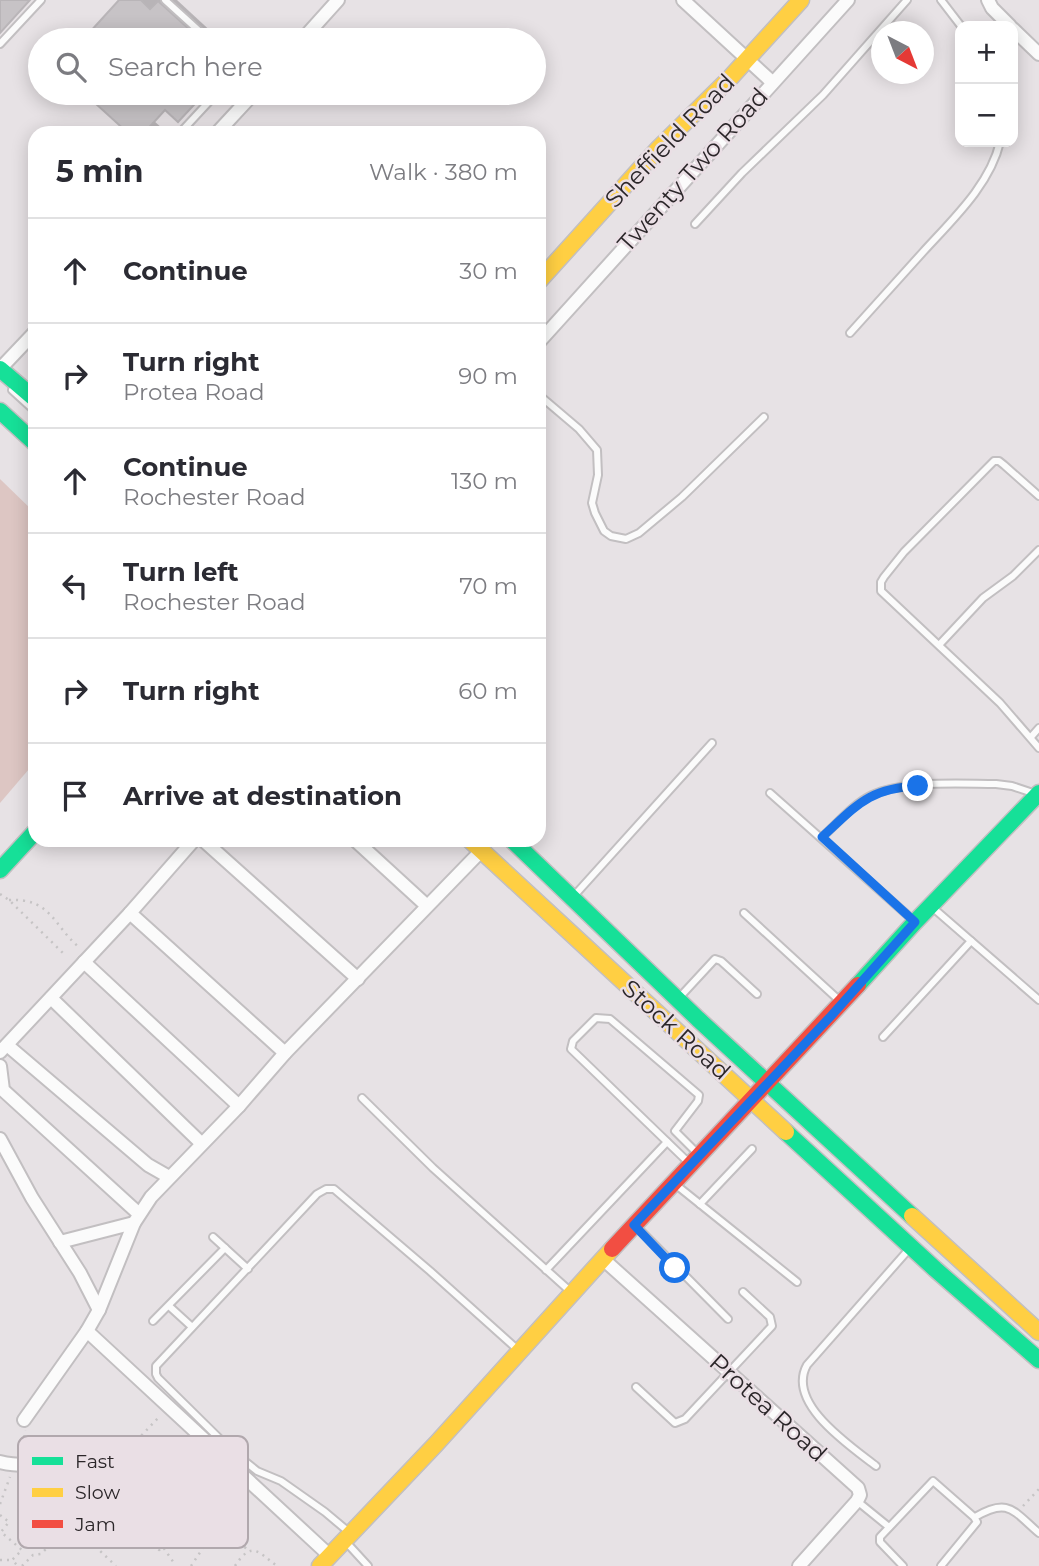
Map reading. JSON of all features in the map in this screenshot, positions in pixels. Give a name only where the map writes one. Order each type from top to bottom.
[{"type":"main road","name":"Sheffield Road","points":[[546,273],[657,150],[748,59],[801,0]]},
{"type":"main road","points":[[0,369],[28,393]]},
{"type":"main road","points":[[0,411],[28,437]]},
{"type":"main road","points":[[325,1561],[915,922],[1038,794]]},
{"type":"main road","points":[[0,870],[28,839]]},
{"type":"main road","name":"Stock Road","points":[[478,847],[911,1247],[1039,1360]]},
{"type":"main road","name":"Stock Road","points":[[519,847],[677,999],[1039,1331]]},
{"type":"street","points":[[313,28],[338,0]]},
{"type":"street","points":[[683,0],[772,82]]},
{"type":"street","name":"Twenty Two Road","points":[[546,334],[848,0]]},
{"type":"street","points":[[988,0],[1006,21]]},
{"type":"street","points":[[1018,33],[1039,54]]},
{"type":"street","points":[[223,126],[243,105]]},
{"type":"street","points":[[0,369],[28,339]]},
{"type":"street","points":[[169,1177],[148,1165],[4,1049],[188,847]]},
{"type":"street","points":[[211,847],[358,979]]},
{"type":"street","points":[[363,847],[427,906]]},
{"type":"street","points":[[24,1420],[99,1310],[136,1218],[169,1177],[427,906],[474,847]]},
{"type":"street","points":[[130,913],[285,1053]]},
{"type":"street","points":[[87,959],[239,1106]]},
{"type":"street","points":[[51,998],[201,1143]]},
{"type":"street","points":[[0,1066],[2,1091],[136,1218]]},
{"type":"street","points":[[0,1139],[99,1310]]},
{"type":"street","points":[[60,1242],[136,1218]]},
{"type":"street","name":"Protea Road","points":[[603,1259],[856,1486],[860,1492],[857,1501]]},
{"type":"street","points":[[87,1331],[202,1436]]},
{"type":"street","points":[[1024,1348],[1039,1331]]},
{"type":"street","points":[[248,1482],[325,1561]]},
{"type":"street","points":[[799,1566],[857,1501]]},
{"type":"lane","points":[[0,44],[41,0]]},
{"type":"lane","points":[[165,0],[196,28]]},
{"type":"lane","points":[[695,224],[742,173],[823,95],[907,0]]},
{"type":"lane","points":[[941,0],[957,21]]},
{"type":"lane","points":[[186,126],[206,105]]},
{"type":"lane","points":[[850,333],[956,216],[987,174],[999,147]]},
{"type":"lane","points":[[0,380],[28,405]]},
{"type":"lane","points":[[546,401],[579,429],[597,450],[598,475],[592,503],[604,531],[616,538],[631,537],[660,515],[764,417]]},
{"type":"lane","points":[[1039,496],[999,461],[993,461],[904,552],[881,582],[881,591],[939,645],[1039,748]]},
{"type":"lane","points":[[939,645],[983,598],[1013,576],[1039,550]]},
{"type":"lane","points":[[1031,737],[1039,728]]},
{"type":"lane","points":[[572,899],[712,743]]},
{"type":"lane","points":[[822,837],[860,802],[894,787],[996,785],[1012,786],[1038,794]]},
{"type":"lane","points":[[770,793],[915,922]]},
{"type":"lane","points":[[930,906],[1039,1000]]},
{"type":"lane","points":[[744,913],[843,1003]]},
{"type":"lane","points":[[883,1037],[971,941]]},
{"type":"lane","points":[[677,999],[715,959],[722,961],[757,994]]},
{"type":"lane","points":[[596,1018],[610,1019],[699,1095],[698,1101],[675,1131],[695,1160],[667,1142],[571,1049],[573,1041],[596,1018]]},
{"type":"lane","points":[[362,1098],[433,1168],[572,1293]]},
{"type":"lane","points":[[546,1270],[667,1142]]},
{"type":"lane","points":[[700,1204],[752,1149]]},
{"type":"lane","points":[[674,1183],[797,1282]]},
{"type":"lane","points":[[217,1436],[158,1378],[156,1366],[317,1194],[326,1189],[334,1189],[430,1270],[520,1352]]},
{"type":"lane","points":[[634,1225],[728,1319]]},
{"type":"lane","points":[[212,1237],[247,1269]]},
{"type":"lane","points":[[876,1466],[814,1412],[803,1391],[802,1374],[911,1247]]},
{"type":"lane","points":[[153,1321],[225,1248]]},
{"type":"lane","points":[[636,1387],[675,1423],[685,1419],[772,1326],[770,1317],[743,1292]]},
{"type":"lane","points":[[169,1306],[192,1327]]},
{"type":"lane","points":[[248,1464],[257,1471],[281,1481],[325,1512],[348,1537],[368,1566]]},
{"type":"lane","points":[[902,1566],[880,1542],[880,1538],[933,1481],[975,1517],[976,1524],[941,1566]]},
{"type":"lane","points":[[857,1501],[889,1527]]},
{"type":"lane","points":[[975,1517],[1000,1506],[1005,1507],[1039,1533]]},
{"type":"path","points":[[0,894],[66,956]]},
{"type":"path","points":[[9,900],[40,905],[60,924],[66,936],[87,959]]},
{"type":"path","points":[[141,1436],[172,1408]]},
{"type":"path","points":[[24,1420],[25,1436]]},
{"type":"path","points":[[0,1502],[11,1464]]},
{"type":"path","points":[[1016,1514],[1039,1489]]},
{"type":"path","points":[[0,1515],[9,1522],[1,1532],[18,1547]]},
{"type":"path","points":[[12,1560],[22,1550],[20,1548]]},
{"type":"path","points":[[0,1560],[12,1560],[20,1566],[47,1548]]},
{"type":"path","points":[[97,1548],[116,1566]]},
{"type":"path","points":[[164,1548],[174,1566]]},
{"type":"path","points":[[191,1566],[203,1548]]},
{"type":"path","points":[[245,1548],[248,1551]]},
{"type":"path","points":[[235,1566],[248,1551],[260,1551],[277,1566]]},
{"type":"shaded area","points":[[0,479],[28,506],[28,770],[0,803]]},
{"type":"building","points":[[0,0],[30,0],[0,33]]},
{"type":"building","points":[[119,0],[141,0],[150,9],[158,1],[188,28],[94,28]]},
{"type":"building","points":[[97,105],[194,105],[178,122],[165,110],[150,126],[120,126]]},
{"type":"traffic: fast","points":[[0,369],[28,393]]},
{"type":"traffic: fast","points":[[0,411],[28,437]]},
{"type":"traffic: fast","points":[[858,985],[1039,793]]},
{"type":"traffic: fast","points":[[0,870],[28,840]]},
{"type":"traffic: fast","points":[[519,847],[698,1019],[912,1216]]},
{"type":"traffic: fast","points":[[786,1132],[1039,1360]]},
{"type":"traffic: slow","points":[[546,273],[657,150],[731,77],[801,0]]},
{"type":"traffic: slow","points":[[478,847],[786,1132]]},
{"type":"traffic: slow","points":[[912,1216],[1039,1332]]},
{"type":"traffic: slow","points":[[320,1566],[436,1444],[612,1249]]},
{"type":"traffic: jam","points":[[612,1249],[858,985]]},
{"type":"route","points":[[675,1268],[634,1225],[883,960],[915,922],[822,837],[860,802],[873,795],[894,787],[918,786]]}]
